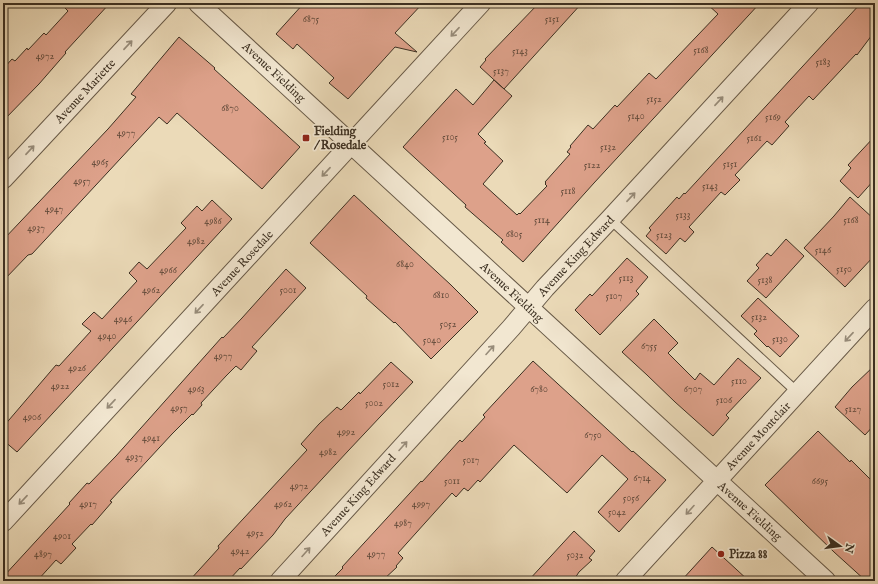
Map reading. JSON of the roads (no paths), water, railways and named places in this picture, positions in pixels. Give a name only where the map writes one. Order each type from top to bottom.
[{"type":"street","name":"Avenue Mariette","points":[[3,179],[167,3]]},
{"type":"street","name":"Avenue Fielding","points":[[198,3],[826,581]]},
{"type":"street","name":"Avenue Rosedale","points":[[3,522],[481,3]]},
{"type":"street","name":"Avenue King Edward","points":[[280,581],[545,288],[809,3]]},
{"type":"street","name":"Avenue Montclair","points":[[626,581],[875,308]]},
{"type":"lane","points":[[610,219],[798,393]]},
{"type":"place","name":"Fielding / Rosedale","points":[[306,138]]},
{"type":"place","name":"Pizza 88","points":[[721,554]]}]
